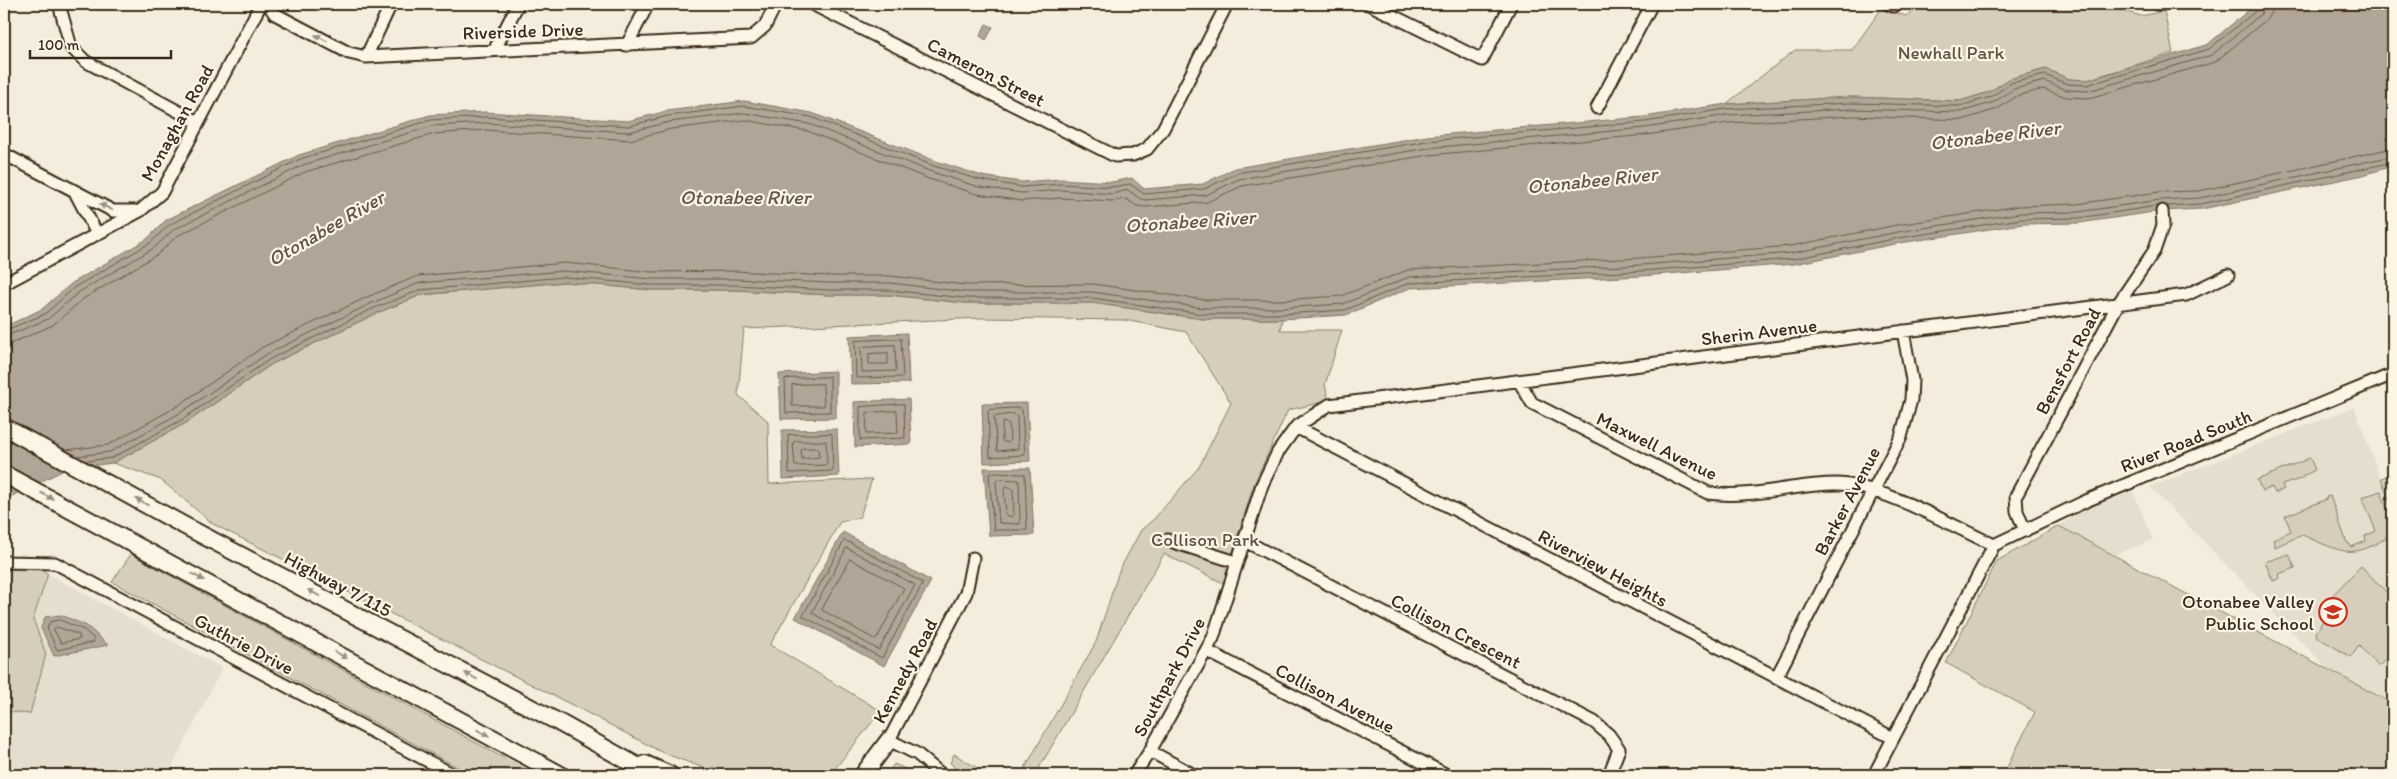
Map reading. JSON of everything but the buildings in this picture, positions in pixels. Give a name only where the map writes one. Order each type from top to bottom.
[{"type":"highway","name":"Highway 7/115","points":[[4,427],[185,526],[560,723],[654,775]]},
{"type":"highway","points":[[4,474],[561,775]]},
{"type":"highway","points":[[560,723],[670,775]]},
{"type":"highway","points":[[863,775],[889,740]]},
{"type":"highway","points":[[876,775],[886,755],[889,740]]},
{"type":"street","points":[[59,4],[72,46],[85,61],[198,122]]},
{"type":"street","name":"Monaghan Road","points":[[4,284],[96,232],[140,210],[162,192],[261,4]]},
{"type":"street","name":"Riverside Drive","points":[[268,4],[275,14],[349,53],[366,57],[495,49],[627,45],[751,38],[765,26],[776,4]]},
{"type":"street","points":[[366,57],[391,4]]},
{"type":"street","points":[[495,49],[518,4]]},
{"type":"street","points":[[627,45],[648,4]]},
{"type":"street","name":"Cameron Street","points":[[812,4],[1115,156],[1133,155],[1147,149],[1163,129],[1227,4]]},
{"type":"street","points":[[1369,4],[1482,60],[1511,4]]},
{"type":"street","points":[[1597,108],[1652,4]]},
{"type":"street","points":[[1888,4],[1893,6],[1896,4]]},
{"type":"street","points":[[2158,4],[2163,4]]},
{"type":"street","points":[[4,154],[113,211],[128,212],[140,210]]},
{"type":"street","points":[[75,192],[96,232]]},
{"type":"street","name":"Bensfort Road","points":[[2024,530],[2017,511],[2016,496],[2118,304],[2154,251],[2163,225],[2162,211]]},
{"type":"street","name":"Sherin Avenue","points":[[1296,427],[1329,406],[2186,295],[2228,275]]},
{"type":"street","name":"Barker Avenue","points":[[1776,678],[1901,437],[1911,400],[1912,380],[1903,332]]},
{"type":"street","name":"River Road South","points":[[1994,545],[2086,501],[2393,374]]},
{"type":"street","name":"Maxwell Avenue","points":[[1519,381],[1532,403],[1708,494],[1732,497],[1837,484],[1873,489],[1994,545]]},
{"type":"street","name":"Southpark Drive","points":[[1134,775],[1150,751],[1207,651],[1213,638],[1262,485],[1278,452],[1296,427]]},
{"type":"street","name":"Riverview Heights","points":[[1296,427],[1893,738]]},
{"type":"street","points":[[1167,540],[1236,562]]},
{"type":"street","name":"Collison Crescent","points":[[1243,540],[1594,722],[1609,735],[1619,749],[1609,775]]},
{"type":"street","points":[[1874,775],[1994,545]]},
{"type":"street","name":"Kennedy Road","points":[[942,775],[917,754],[889,740],[966,592],[973,558]]},
{"type":"street","name":"Guthrie Drive","points":[[8,561],[55,563],[454,775]]},
{"type":"street","name":"Collison Avenue","points":[[1207,651],[1446,775]]},
{"type":"street","points":[[1150,751],[1194,775]]},
{"type":"shaded area","name":"Otonabee Valley Public School","points":[[2354,407],[2393,511],[2393,704],[2328,669],[2150,487]]},
{"type":"shaded area","points":[[2133,491],[2153,540],[2114,555],[2059,526],[2081,511]]},
{"type":"shaded area","points":[[48,574],[222,668],[168,775],[4,775],[4,711],[30,714],[46,654],[33,619]]},
{"type":"green space","name":"Newhall Park","points":[[1920,4],[2099,4],[2141,16],[2164,11],[2173,53],[2087,80],[2069,79],[2046,69],[2009,79],[1989,92],[1960,101],[1852,97],[1726,104],[1795,50],[1852,50],[1882,8],[1906,16]]},
{"type":"green space","name":"Collison Park","points":[[564,282],[651,290],[735,290],[829,295],[889,295],[965,303],[1092,303],[1203,319],[1282,319],[1280,330],[1342,330],[1325,385],[1329,401],[1288,410],[1254,484],[1223,583],[1164,554],[1035,775],[1021,775],[1096,642],[1119,571],[1141,530],[1154,519],[1199,467],[1231,403],[1186,332],[1124,320],[980,318],[744,329],[738,395],[768,421],[769,484],[872,479],[860,517],[840,522],[770,645],[881,711],[830,775],[723,775],[663,753],[584,711],[213,524],[161,480],[113,463],[186,423],[272,364],[375,314],[421,295]]},
{"type":"green space","points":[[2310,458],[2315,470],[2303,476],[2303,478],[2282,485],[2284,489],[2275,493],[2272,487],[2262,491],[2257,480]]},
{"type":"green space","points":[[2393,474],[2393,511],[2381,478]]},
{"type":"green space","points":[[2381,491],[2393,525],[2390,535],[2377,543],[2365,549],[2346,551],[2327,546],[2302,535],[2275,547],[2273,539],[2291,531],[2285,516],[2327,499],[2326,497],[2330,496],[2347,543],[2351,547],[2366,541],[2365,536],[2376,531],[2362,497]]},
{"type":"green space","points":[[2059,526],[2393,704],[2393,775],[2003,775],[2035,712],[1946,663],[1997,561]]},
{"type":"green space","points":[[131,554],[535,775],[472,775],[112,582]]},
{"type":"green space","points":[[2289,554],[2295,568],[2279,574],[2280,578],[2273,581],[2265,562]]},
{"type":"green space","points":[[2361,566],[2393,599],[2393,653],[2379,667],[2359,646],[2351,657],[2317,637],[2316,633],[2327,613],[2321,607]]},
{"type":"green space","points":[[39,567],[48,574],[33,619],[46,654],[30,714],[4,711],[4,570]]},
{"type":"green space","points":[[954,754],[989,775],[962,775],[950,763]]},
{"type":"green space","points":[[894,764],[919,775],[887,775]]},
{"type":"water","name":"Otonabee River","points":[[2256,4],[2393,4],[2393,166],[2363,175],[2202,209],[2161,211],[2079,223],[2022,224],[1900,243],[1794,264],[1641,276],[1410,288],[1346,315],[1282,319],[1203,319],[1092,303],[965,303],[889,295],[829,295],[735,290],[651,290],[564,282],[421,295],[375,314],[272,364],[186,423],[113,463],[66,469],[4,500],[4,327],[42,309],[72,283],[147,239],[166,220],[299,155],[430,115],[485,112],[628,121],[667,111],[744,101],[812,113],[936,161],[982,176],[1021,182],[1061,179],[1112,182],[1132,178],[1144,189],[1203,184],[1235,168],[1427,136],[1644,117],[1726,104],[1852,97],[1960,101],[1989,92],[2009,79],[2046,69],[2069,79],[2087,80],[2207,45]]},
{"type":"water","points":[[986,24],[993,27],[986,40],[980,36]]},
{"type":"water","points":[[907,333],[909,383],[851,384],[849,336]]},
{"type":"water","points":[[836,371],[836,418],[781,419],[779,374]]},
{"type":"water","points":[[909,399],[911,444],[855,447],[854,402]]},
{"type":"water","points":[[1027,403],[1030,461],[984,463],[982,404]]},
{"type":"water","points":[[837,429],[839,476],[783,479],[782,430]]},
{"type":"water","points":[[984,468],[1030,468],[1034,535],[989,536]]},
{"type":"water","points":[[843,532],[931,581],[884,666],[795,618]]},
{"type":"water","points":[[61,615],[87,626],[108,645],[54,656],[41,628],[45,617]]},
{"type":"place","name":"Otonabee Valley Public School","points":[[2333,612]]}]
